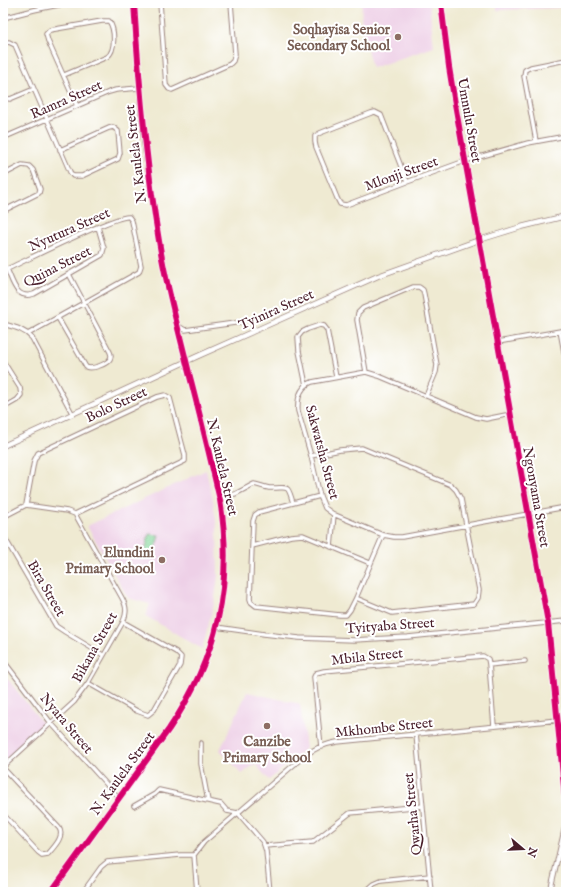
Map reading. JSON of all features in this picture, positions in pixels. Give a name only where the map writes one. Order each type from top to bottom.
[{"type":"street","points":[[3,18],[68,3]]},
{"type":"street","name":"N. Kaulela Street","points":[[51,892],[170,729],[186,703],[206,661],[216,626],[225,571],[223,517],[220,500],[177,325],[160,248],[150,188],[139,88],[134,3]]},
{"type":"street","points":[[160,3],[166,85],[172,90],[230,64],[233,61],[235,54],[231,3]]},
{"type":"street","name":"Umnulu Street","points":[[441,3],[449,67],[479,240]]},
{"type":"street","points":[[64,75],[111,54],[113,47],[112,26],[109,22],[102,20],[50,30],[46,34],[77,106]]},
{"type":"street","points":[[3,43],[9,42],[15,46],[60,150],[71,174],[82,176],[118,159],[120,154],[118,131],[113,127],[109,128],[60,150]]},
{"type":"street","points":[[536,141],[524,76],[525,70],[530,67],[566,60]]},
{"type":"street","name":"Ramra Street","points":[[3,138],[116,90],[139,88]]},
{"type":"street","points":[[3,98],[10,99],[34,89]]},
{"type":"street","name":"Mlonji Street","points":[[407,182],[381,115],[378,113],[371,113],[315,136],[314,139],[316,148],[337,198],[339,202],[344,205],[348,205],[407,182],[465,162],[536,141],[566,136]]},
{"type":"street","points":[[3,175],[22,165],[29,166],[33,170],[40,189],[39,193],[3,211]]},
{"type":"street","name":"Nyutura Street","points":[[3,271],[123,217],[126,216],[130,218],[133,225],[141,270],[135,276],[28,334]]},
{"type":"street","name":"Tyinira Street","points":[[3,446],[186,361],[365,281],[479,240],[521,227],[566,216]]},
{"type":"street","name":"Quina Street","points":[[7,269],[18,292],[25,296],[38,291],[102,255],[104,248],[98,227]]},
{"type":"street","name":"Ngonyama Street","points":[[479,240],[548,623],[566,807]]},
{"type":"street","points":[[58,318],[86,367],[92,368],[111,358],[110,352],[68,274]]},
{"type":"street","points":[[366,372],[357,320],[358,313],[363,308],[413,287],[419,287],[423,290],[424,294],[437,365],[436,372],[426,396]]},
{"type":"street","points":[[177,325],[185,330],[242,322]]},
{"type":"street","points":[[3,324],[21,329],[28,334],[35,343],[72,413]]},
{"type":"street","points":[[306,385],[299,351],[298,337],[302,332],[320,326],[324,326],[327,330],[336,377]]},
{"type":"street","points":[[498,342],[566,330]]},
{"type":"street","points":[[560,331],[566,362]]},
{"type":"street","points":[[3,361],[20,388],[21,395],[18,400],[3,408]]},
{"type":"street","name":"Sakwatsha Street","points":[[511,414],[480,418],[366,372],[312,382],[306,385],[299,396],[297,404],[320,496],[325,508],[334,514],[383,535],[402,537],[466,524],[566,507]]},
{"type":"street","name":"Bolo Street","points":[[26,505],[34,461],[38,453],[157,397],[165,396],[170,398],[185,455],[185,461],[75,514]]},
{"type":"street","points":[[311,456],[340,450],[362,448],[451,485],[461,499],[479,590],[478,598],[474,604],[392,613],[356,598]]},
{"type":"street","points":[[227,495],[235,494],[254,484],[268,488],[283,486],[289,490],[293,503]]},
{"type":"street","points":[[320,496],[259,512],[255,515],[253,521],[250,598],[251,602],[256,606],[343,615],[347,613],[356,598],[383,535]]},
{"type":"street","points":[[3,517],[26,505],[67,511],[75,514]]},
{"type":"street","name":"Bikana Street","points":[[3,768],[74,702],[88,683],[123,622],[126,612],[125,603],[75,514]]},
{"type":"street","points":[[331,547],[334,514]]},
{"type":"street","name":"Bira Street","points":[[3,535],[56,626],[103,655]]},
{"type":"street","points":[[252,546],[302,535],[370,563]]},
{"type":"street","name":"Tyityaba Street","points":[[216,626],[299,638],[354,640],[408,637],[566,621]]},
{"type":"street","points":[[88,683],[137,711],[148,715],[154,710],[180,665],[181,657],[176,652],[123,622]]},
{"type":"street","name":"Mbila Street","points":[[321,747],[314,677],[318,672],[480,656],[488,659],[489,665]]},
{"type":"street","name":"Nyara Street","points":[[3,660],[51,723],[119,798]]},
{"type":"street","points":[[494,726],[489,665],[525,661]]},
{"type":"street","name":"Mkhombe Street","points":[[194,855],[204,842],[238,813],[308,754],[321,747],[337,742],[558,720]]},
{"type":"street","name":"Qwarha Street","points":[[416,734],[431,892]]},
{"type":"street","points":[[201,743],[201,764],[208,801]]},
{"type":"street","points":[[3,768],[61,830],[61,835],[48,854],[42,855],[3,814]]},
{"type":"street","points":[[134,806],[155,794],[159,790],[221,804],[227,811],[238,813],[261,839],[265,846],[270,892]]},
{"type":"street","points":[[265,846],[314,842],[350,813],[423,806]]},
{"type":"street","points":[[550,892],[566,822]]},
{"type":"street","points":[[83,892],[101,867],[107,862],[180,855],[194,855],[197,892]]},
{"type":"street","points":[[365,892],[374,884],[381,881],[430,876]]},
{"type":"shaded area","name":"Soqhayisa Senior Secondary School","points":[[362,3],[429,3],[434,47],[372,68],[361,26]]},
{"type":"shaded area","points":[[497,3],[561,3],[559,8],[497,10]]},
{"type":"shaded area","name":"Elundini Primary School","points":[[206,470],[213,500],[217,528],[218,576],[214,604],[202,649],[146,616],[150,604],[128,598],[87,526]]},
{"type":"shaded area","points":[[3,673],[44,725],[3,762]]},
{"type":"shaded area","name":"Canzibe Primary School","points":[[247,692],[300,704],[306,748],[269,780],[255,764],[242,774],[220,750]]},
{"type":"green space","points":[[149,534],[159,535],[154,554],[145,552]]},
{"type":"cycle path","points":[[51,892],[169,729],[186,702],[210,647],[218,619],[223,591],[225,561],[224,531],[220,500],[170,294],[155,217],[138,64],[134,3]]},
{"type":"cycle path","points":[[441,3],[455,104],[548,623],[566,807]]},
{"type":"place","name":"Soqhayisa Senior Secondary School","points":[[398,37]]},
{"type":"place","name":"Elundini Primary School","points":[[162,560]]},
{"type":"place","name":"Canzibe Primary School","points":[[267,726]]}]
